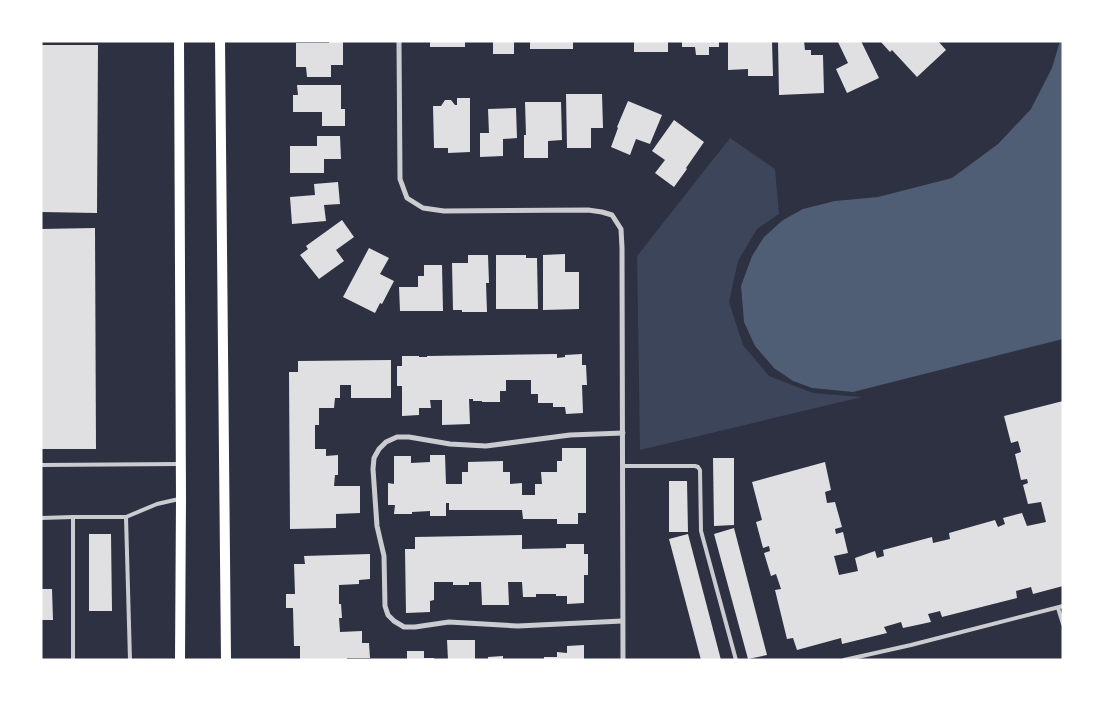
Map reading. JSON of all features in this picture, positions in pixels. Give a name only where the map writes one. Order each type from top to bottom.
[{"type":"main road","points":[[179,41],[180,660]]},
{"type":"main road","points":[[220,41],[226,660]]},
{"type":"street","points":[[399,41],[400,179],[407,198],[423,208],[444,211],[588,210],[602,212],[612,215],[621,229],[623,660]]},
{"type":"street","points":[[622,621],[518,626],[449,622],[404,627],[394,621],[388,615],[385,606],[384,556],[377,526],[373,469],[374,458],[379,449],[386,442],[397,437],[409,437],[450,444],[486,446],[570,435],[623,433]]},
{"type":"lane","points":[[41,465],[181,464]]},
{"type":"lane","points":[[623,466],[695,466],[700,470],[700,531],[736,660]]},
{"type":"lane","points":[[41,518],[126,516],[157,504],[181,499]]},
{"type":"lane","points":[[126,516],[130,660]]},
{"type":"lane","points":[[73,517],[73,660]]},
{"type":"lane","points":[[844,660],[1063,606]]},
{"type":"lane","points":[[1058,608],[1063,624]]},
{"type":"shaded area","points":[[1060,41],[1063,41],[1063,339],[853,392],[812,388],[793,381],[774,368],[755,346],[744,322],[741,286],[752,256],[764,237],[783,220],[803,209],[835,201],[878,197],[952,178],[998,144],[1031,109],[1052,68]]},
{"type":"shaded area","points":[[730,138],[775,169],[779,214],[757,229],[738,261],[729,302],[743,345],[769,376],[813,393],[862,397],[640,450],[637,256]]},
{"type":"building","points":[[329,41],[343,41],[343,65],[331,65],[331,77],[307,77],[306,67],[296,67],[296,43],[329,43]]},
{"type":"building","points":[[430,41],[465,41],[465,47],[430,47]]},
{"type":"building","points":[[493,41],[514,41],[514,54],[493,54]]},
{"type":"building","points":[[530,41],[573,41],[573,49],[530,49]]},
{"type":"building","points":[[634,41],[668,41],[668,52],[634,52]]},
{"type":"building","points":[[682,41],[719,41],[719,47],[709,47],[709,55],[696,55],[695,47],[682,47]]},
{"type":"building","points":[[728,41],[772,41],[773,76],[748,76],[748,69],[728,70]]},
{"type":"building","points":[[778,41],[804,41],[805,50],[811,50],[811,55],[823,55],[824,93],[779,95]]},
{"type":"building","points":[[861,41],[879,78],[847,93],[836,69],[848,63],[838,42]]},
{"type":"building","points":[[880,41],[938,41],[946,50],[917,77],[892,50],[890,52]]},
{"type":"building","points":[[41,45],[98,45],[97,213],[41,212]]},
{"type":"building","points":[[297,85],[341,85],[341,109],[345,109],[345,126],[322,126],[322,112],[293,112],[293,95],[298,95]]},
{"type":"building","points":[[566,94],[602,94],[603,128],[591,128],[591,148],[567,148]]},
{"type":"building","points":[[457,98],[470,98],[470,152],[448,153],[448,148],[434,148],[433,106],[441,106],[445,100],[451,100],[457,105]]},
{"type":"building","points":[[628,101],[662,115],[650,144],[636,139],[630,155],[611,147]]},
{"type":"building","points":[[525,102],[561,102],[562,140],[548,141],[548,158],[524,158],[524,135],[526,135]]},
{"type":"building","points":[[516,108],[517,138],[503,139],[503,156],[480,157],[480,133],[489,133],[488,109]]},
{"type":"building","points":[[674,120],[704,142],[674,187],[655,173],[665,160],[652,151]]},
{"type":"building","points":[[317,136],[340,136],[341,159],[324,159],[324,173],[290,173],[290,146],[317,146]]},
{"type":"building","points":[[338,182],[340,204],[324,205],[326,221],[292,224],[290,197],[315,195],[314,184]]},
{"type":"building","points":[[342,220],[354,237],[336,250],[344,261],[319,279],[300,255],[308,249],[306,246]]},
{"type":"building","points":[[95,228],[96,449],[41,449],[41,229]]},
{"type":"building","points":[[369,248],[389,258],[380,274],[394,281],[375,313],[343,297]]},
{"type":"building","points":[[565,254],[565,272],[579,272],[579,309],[543,310],[543,255]]},
{"type":"building","points":[[468,255],[488,255],[489,283],[486,283],[487,312],[453,310],[452,263],[468,263]]},
{"type":"building","points":[[496,255],[526,255],[526,258],[537,258],[538,309],[496,309]]},
{"type":"building","points":[[424,265],[442,265],[443,311],[400,311],[399,287],[418,287],[418,276],[424,276]]},
{"type":"building","points":[[557,354],[557,358],[565,357],[565,355],[582,354],[582,365],[586,365],[587,385],[582,385],[583,413],[566,414],[565,407],[553,407],[553,403],[538,403],[538,394],[531,394],[531,380],[506,380],[506,391],[500,391],[500,402],[482,402],[469,399],[470,424],[442,425],[442,400],[430,400],[431,408],[419,408],[419,415],[402,416],[402,386],[397,386],[397,366],[402,366],[402,356]]},
{"type":"building","points":[[391,360],[391,398],[351,398],[351,385],[340,385],[340,398],[335,398],[334,408],[319,408],[319,425],[315,425],[315,449],[326,449],[326,456],[338,455],[338,475],[335,475],[334,486],[360,486],[360,513],[336,514],[336,528],[290,529],[289,372],[298,372],[298,361]]},
{"type":"building","points":[[1063,401],[1063,586],[1033,594],[1031,587],[1016,591],[1017,598],[942,617],[940,611],[928,614],[931,622],[903,628],[901,622],[884,627],[887,633],[842,644],[841,638],[797,650],[793,638],[787,639],[775,590],[781,589],[776,574],[771,576],[764,553],[770,551],[769,546],[763,548],[756,522],[762,520],[752,482],[825,462],[831,490],[825,492],[827,503],[835,502],[842,527],[835,529],[836,534],[843,532],[848,553],[834,556],[839,575],[858,571],[855,558],[875,551],[877,558],[884,556],[883,550],[932,537],[933,543],[950,539],[949,533],[995,520],[998,527],[1005,524],[1003,518],[1022,513],[1027,526],[1046,522],[1041,502],[1028,504],[1023,485],[1028,483],[1027,479],[1021,480],[1015,454],[1021,452],[1018,441],[1011,443],[1004,416]]},
{"type":"building","points":[[562,448],[586,448],[586,513],[578,513],[578,524],[557,524],[557,519],[523,519],[522,510],[449,510],[449,503],[446,503],[446,516],[430,516],[430,511],[394,514],[395,505],[388,505],[388,483],[394,484],[394,456],[411,456],[411,463],[430,462],[430,455],[445,455],[446,484],[462,484],[462,472],[468,472],[468,462],[503,461],[503,472],[510,472],[510,484],[522,483],[522,495],[535,495],[535,484],[542,484],[541,472],[557,472],[557,461],[562,461]]},
{"type":"building","points":[[713,458],[734,458],[734,525],[714,526]]},
{"type":"building","points":[[669,481],[687,481],[688,532],[669,532]]},
{"type":"building","points":[[734,528],[767,655],[748,659],[714,534]]},
{"type":"building","points":[[89,534],[111,534],[112,611],[89,611]]},
{"type":"building","points":[[688,534],[721,660],[701,660],[669,539]]},
{"type":"building","points":[[522,535],[522,549],[566,548],[566,544],[584,544],[584,554],[588,554],[588,575],[584,575],[584,603],[567,604],[567,596],[556,596],[556,594],[536,594],[536,597],[523,597],[522,582],[508,582],[509,605],[482,605],[481,582],[469,582],[469,585],[453,585],[453,582],[434,582],[434,600],[430,601],[430,612],[406,613],[405,549],[415,549],[415,537]]},
{"type":"building","points":[[370,554],[370,579],[359,580],[359,584],[339,585],[339,604],[341,604],[342,618],[339,618],[340,632],[362,631],[362,643],[369,643],[370,658],[300,660],[300,646],[294,646],[293,608],[286,608],[286,594],[295,594],[294,564],[305,564],[304,556]]},
{"type":"building","points":[[41,589],[52,589],[53,620],[41,620]]},
{"type":"building","points":[[447,640],[475,640],[475,660],[448,660]]},
{"type":"building","points":[[584,645],[584,660],[544,660],[544,657],[557,657],[557,652],[567,653],[567,646]]},
{"type":"building","points":[[407,651],[424,651],[424,658],[434,658],[434,660],[407,660]]},
{"type":"building","points":[[503,656],[503,660],[488,660],[488,657]]}]
